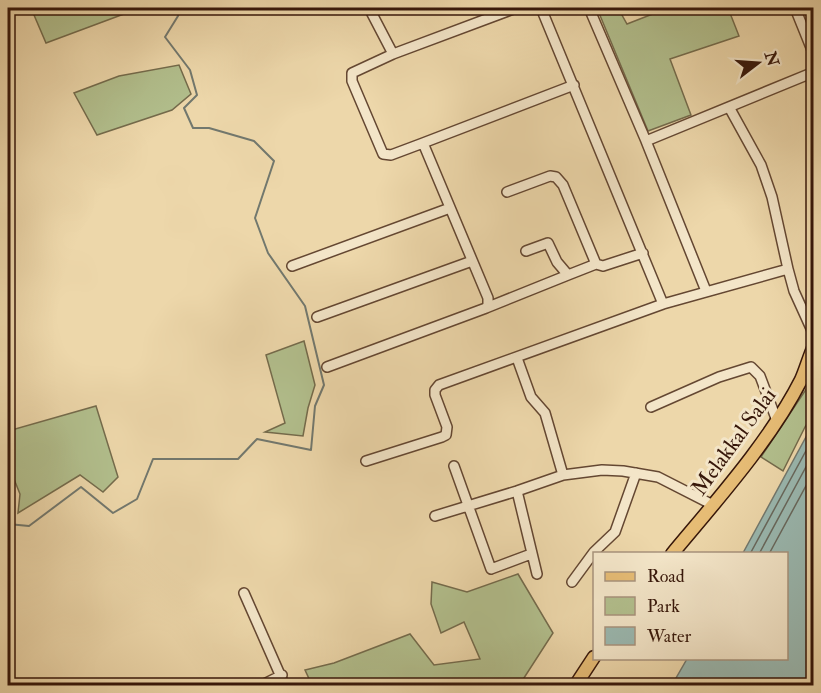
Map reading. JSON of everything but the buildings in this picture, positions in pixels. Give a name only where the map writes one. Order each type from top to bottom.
[{"type":"main road","name":"Melakkal Salai","points":[[674,552],[777,421],[802,377],[813,346]]},
{"type":"main road","points":[[575,686],[593,659]]},
{"type":"street","points":[[369,8],[393,54]]},
{"type":"street","points":[[516,8],[393,54],[355,71],[351,77],[352,81],[382,154],[391,155],[574,85]]},
{"type":"street","points":[[541,8],[663,304]]},
{"type":"street","points":[[589,8],[646,141],[706,291]]},
{"type":"street","points":[[795,8],[813,55]]},
{"type":"street","points":[[646,141],[813,72]]},
{"type":"street","points":[[729,106],[761,165],[794,291],[813,335]]},
{"type":"street","points":[[423,143],[488,298],[486,308]]},
{"type":"street","points":[[507,192],[556,177],[563,185],[596,264]]},
{"type":"street","points":[[292,266],[450,208]]},
{"type":"street","points":[[526,251],[548,243],[557,261],[568,275]]},
{"type":"street","points":[[327,367],[596,264],[603,266],[643,253]]},
{"type":"street","points":[[318,317],[472,261]]},
{"type":"street","points":[[366,461],[446,435],[447,427],[435,395],[436,387],[663,304],[788,269]]},
{"type":"street","points":[[517,358],[531,397],[545,413],[563,475]]},
{"type":"street","points":[[651,406],[719,377],[751,367],[760,376],[777,421]]},
{"type":"street","points":[[454,466],[491,569],[531,554]]},
{"type":"street","points":[[435,516],[563,475],[602,471],[658,477],[713,505]]},
{"type":"street","points":[[594,552],[615,532],[636,473]]},
{"type":"street","points":[[517,491],[537,574]]},
{"type":"street","points":[[572,582],[593,553]]},
{"type":"street","points":[[243,593],[285,686]]},
{"type":"street","points":[[260,686],[282,675]]},
{"type":"green space","points":[[31,8],[140,8],[46,43]]},
{"type":"green space","points":[[610,8],[618,8],[627,24],[668,8],[728,8],[739,36],[670,59],[691,115],[648,131],[599,13]]},
{"type":"green space","points":[[179,65],[191,94],[172,110],[97,135],[74,93],[119,76]]},
{"type":"green space","points":[[304,341],[315,385],[303,436],[265,432],[285,423],[266,355]]},
{"type":"green space","points":[[813,373],[813,414],[783,471],[761,457],[811,382]]},
{"type":"green space","points":[[96,406],[118,477],[103,492],[80,475],[18,513],[20,494],[8,464],[8,431]]},
{"type":"green space","points":[[518,574],[553,633],[522,681],[526,685],[312,685],[305,670],[334,663],[410,634],[434,665],[480,659],[464,622],[441,633],[431,604],[432,582],[467,592]]},
{"type":"water","points":[[813,424],[813,685],[672,685],[686,660],[788,660],[788,552],[744,552]]},
{"type":"waterway","points":[[8,524],[29,526],[81,487],[113,513],[137,499],[153,459],[238,459],[257,439],[311,450],[315,406],[324,385],[305,306],[268,253],[255,218],[274,161],[254,141],[209,128],[193,128],[184,108],[197,95],[190,70],[165,37],[178,16],[180,8]]}]
